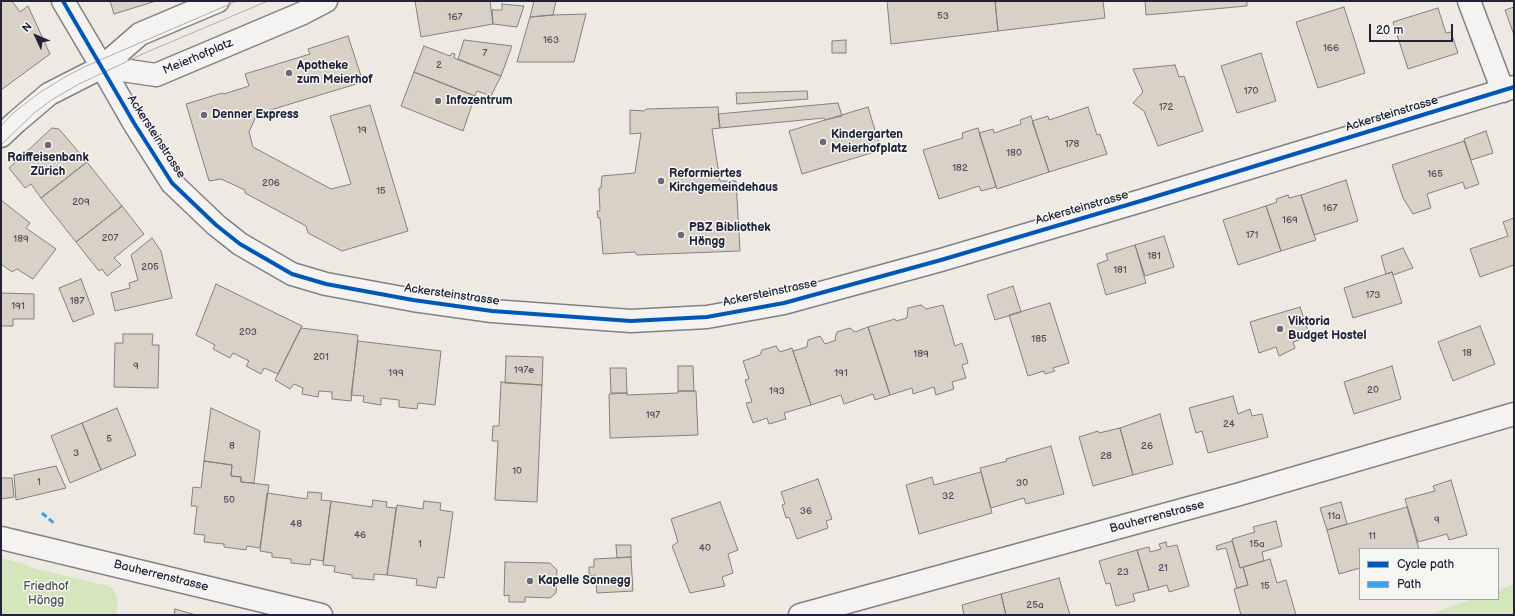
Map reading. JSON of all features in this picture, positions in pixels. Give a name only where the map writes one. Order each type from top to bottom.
[{"type":"street","name":"Ackersteinstrasse","points":[[63,1],[134,123],[172,183],[216,225],[240,244],[292,274],[326,284],[413,300],[492,311],[631,321],[707,317],[784,303],[941,260],[1122,207],[1508,89]]},
{"type":"street","points":[[1,136],[50,94],[102,67],[140,34],[218,1]]},
{"type":"street","name":"Meierhofplatz","points":[[102,67],[156,75],[303,13],[326,1]]},
{"type":"street","points":[[1470,1],[1508,89]]},
{"type":"street","name":"Bauherrenstrasse","points":[[800,615],[1240,494],[1514,414]]},
{"type":"street","name":"Bauherrenstrasse","points":[[1,538],[322,615]]},
{"type":"green space","name":"Friedhof Höngg","points":[[1,558],[28,565],[28,567],[109,586],[114,590],[118,600],[116,615],[1,615]]},
{"type":"green space","points":[[1514,584],[1514,615],[1428,615],[1469,600],[1499,600],[1499,590]]},
{"type":"building","points":[[1,1],[12,1],[20,12],[28,6],[50,54],[1,90]]},
{"type":"building","points":[[110,1],[156,1],[114,14]]},
{"type":"building","points":[[415,1],[490,1],[493,24],[421,37]]},
{"type":"building","points":[[534,1],[556,1],[553,15],[530,17]]},
{"type":"building","points":[[887,1],[995,1],[998,31],[891,44]]},
{"type":"building","points":[[995,1],[1103,1],[1105,18],[998,31]]},
{"type":"building","points":[[1145,1],[1247,1],[1247,6],[1146,15]]},
{"type":"building","points":[[502,4],[524,6],[517,27],[493,24],[492,10],[502,10]]},
{"type":"building","points":[[1344,7],[1365,73],[1318,88],[1296,22]]},
{"type":"building","points":[[1514,7],[1514,35],[1505,10]]},
{"type":"building","points":[[1438,8],[1446,33],[1451,32],[1458,53],[1408,69],[1393,22]]},
{"type":"building","points":[[586,14],[574,62],[517,62],[530,17]]},
{"type":"building","points":[[348,36],[363,82],[257,114],[249,132],[253,147],[331,189],[351,184],[330,116],[370,105],[408,231],[342,251],[308,233],[306,226],[245,193],[245,190],[221,179],[209,181],[186,104],[249,86],[245,74],[310,54],[308,49]]},
{"type":"building","points":[[464,40],[512,46],[501,76],[458,59]]},
{"type":"building","points":[[846,40],[846,53],[832,53],[832,41]]},
{"type":"building","points":[[424,46],[450,56],[452,53],[455,54],[454,58],[501,76],[491,96],[477,91],[475,96],[414,72]]},
{"type":"building","points":[[1261,53],[1276,101],[1237,113],[1221,66]]},
{"type":"building","points":[[1175,65],[1179,77],[1184,76],[1203,131],[1158,146],[1144,111],[1133,103],[1143,92],[1133,69]]},
{"type":"building","name":"Infozentrum","points":[[414,72],[475,96],[463,131],[401,106]]},
{"type":"building","points":[[807,91],[808,99],[737,104],[736,93]]},
{"type":"building","points":[[838,103],[842,116],[825,120],[824,118],[720,128],[718,114]]},
{"type":"building","name":"Reformiertes Kirchgemeindehaus","points":[[718,107],[720,128],[712,129],[720,181],[736,181],[740,251],[637,255],[635,252],[603,254],[600,218],[598,218],[597,211],[600,211],[599,188],[601,188],[602,176],[635,173],[641,133],[630,134],[630,110],[644,111],[646,109]]},
{"type":"building","points":[[868,107],[881,150],[802,174],[789,131]]},
{"type":"building","points":[[1088,107],[1097,135],[1100,134],[1107,154],[1049,172],[1032,121],[1048,116],[1049,120]]},
{"type":"building","points":[[1031,116],[1049,172],[997,189],[979,133],[993,129],[994,133],[1021,124],[1020,120]]},
{"type":"building","points":[[52,128],[59,129],[87,162],[41,198],[31,184],[25,188],[9,168]]},
{"type":"building","points":[[978,128],[996,187],[981,191],[979,186],[939,199],[923,150],[963,138],[962,133]]},
{"type":"building","points":[[1486,131],[1493,153],[1471,160],[1464,139]]},
{"type":"building","points":[[1464,141],[1479,184],[1465,189],[1463,182],[1427,194],[1431,208],[1413,214],[1403,198],[1392,165]]},
{"type":"building","points":[[87,162],[122,206],[76,242],[41,198]]},
{"type":"building","points":[[1346,180],[1358,221],[1314,235],[1301,195]]},
{"type":"building","points":[[1288,195],[1289,198],[1301,195],[1316,240],[1281,251],[1266,206],[1277,202],[1276,199]]},
{"type":"building","points":[[1,200],[30,223],[26,228],[56,249],[33,279],[17,269],[12,272],[1,264]]},
{"type":"building","points":[[122,206],[144,234],[114,258],[121,265],[107,276],[102,269],[99,271],[76,242]]},
{"type":"building","points":[[1266,206],[1281,251],[1238,265],[1223,220]]},
{"type":"building","points":[[1514,218],[1514,265],[1480,277],[1470,249],[1508,236],[1503,222]]},
{"type":"building","points":[[1164,236],[1174,267],[1145,276],[1135,245]]},
{"type":"building","points":[[152,238],[161,251],[172,298],[115,311],[111,293],[130,288],[129,283],[138,280],[131,255]]},
{"type":"building","points":[[1135,245],[1146,283],[1106,295],[1097,264],[1108,260],[1106,254]]},
{"type":"building","points":[[1403,248],[1413,268],[1393,275],[1392,272],[1386,274],[1381,256]]},
{"type":"building","points":[[1392,272],[1402,303],[1353,318],[1344,288]]},
{"type":"building","points":[[81,279],[94,314],[73,322],[59,288]]},
{"type":"building","points":[[216,284],[302,326],[278,374],[264,368],[261,374],[246,366],[249,361],[233,353],[230,358],[213,349],[215,345],[196,335]]},
{"type":"building","points":[[1013,286],[1021,312],[995,320],[987,295]]},
{"type":"building","points":[[1,293],[34,294],[34,319],[13,319],[13,326],[1,326]]},
{"type":"building","points":[[1050,303],[1069,363],[1053,368],[1055,371],[1045,374],[1044,371],[1028,376],[1009,315]]},
{"type":"building","points":[[921,305],[926,309],[943,305],[955,346],[962,343],[968,363],[962,365],[966,378],[952,382],[954,389],[936,395],[934,387],[913,394],[912,388],[890,395],[868,327],[895,319],[896,321],[907,318],[908,308]]},
{"type":"building","name":"Viktoria Budget Hostel","points":[[1300,307],[1310,337],[1293,342],[1295,348],[1279,356],[1276,347],[1259,353],[1250,322]]},
{"type":"building","points":[[1480,326],[1495,364],[1453,381],[1438,342]]},
{"type":"building","points":[[868,327],[890,395],[875,400],[873,394],[844,404],[841,395],[811,405],[793,351],[807,347],[808,340],[820,336],[825,344],[836,340],[835,338],[837,332],[850,328],[855,332]]},
{"type":"building","points":[[301,328],[358,335],[351,401],[332,399],[332,392],[319,391],[318,397],[302,394],[303,388],[294,384],[290,389],[275,380]]},
{"type":"building","points":[[123,334],[153,334],[152,345],[159,345],[158,388],[114,387],[115,343],[123,343]]},
{"type":"building","points":[[358,341],[441,351],[435,405],[418,403],[417,409],[399,407],[399,400],[381,398],[381,405],[363,402],[364,396],[351,395]]},
{"type":"building","points":[[776,346],[780,352],[792,348],[811,405],[784,413],[786,419],[769,424],[767,418],[753,423],[746,403],[752,402],[745,380],[749,379],[743,361],[760,355],[762,350]]},
{"type":"building","points":[[506,356],[543,357],[542,385],[505,383]]},
{"type":"building","points":[[678,366],[693,366],[694,391],[678,391]]},
{"type":"building","points":[[1392,366],[1401,399],[1354,414],[1344,382]]},
{"type":"building","points":[[610,368],[626,368],[627,393],[611,393]]},
{"type":"building","points":[[501,382],[542,385],[537,502],[495,500],[498,441],[492,441],[493,426],[499,426]]},
{"type":"building","points":[[678,391],[696,391],[698,435],[610,438],[609,394],[627,393],[627,395],[678,393]]},
{"type":"building","points":[[1233,396],[1238,414],[1250,409],[1252,416],[1262,414],[1268,437],[1208,453],[1202,431],[1196,433],[1189,408]]},
{"type":"building","points":[[117,408],[136,455],[101,470],[82,423]]},
{"type":"building","points":[[211,408],[260,431],[254,483],[241,482],[241,477],[231,476],[232,465],[204,461]]},
{"type":"building","points":[[1160,414],[1173,464],[1133,475],[1120,428]]},
{"type":"building","points":[[82,423],[101,470],[70,483],[51,436]]},
{"type":"building","points":[[1120,428],[1133,475],[1093,486],[1079,437],[1098,431],[1099,433]]},
{"type":"building","points":[[1051,446],[1064,494],[1026,504],[1024,498],[991,508],[980,468],[1007,461],[1006,459]]},
{"type":"building","points":[[204,461],[232,465],[231,476],[241,477],[241,482],[269,485],[260,548],[247,546],[246,550],[224,547],[224,544],[204,542],[205,535],[194,534],[197,506],[191,506],[193,487],[201,488]]},
{"type":"building","points":[[56,466],[66,488],[16,500],[14,475]]},
{"type":"building","points":[[981,472],[992,513],[919,534],[906,485],[932,477],[934,485]]},
{"type":"building","points":[[1,478],[12,478],[14,497],[1,499]]},
{"type":"building","points":[[818,479],[832,519],[826,521],[828,528],[797,539],[789,517],[786,518],[782,505],[785,504],[781,492]]},
{"type":"building","points":[[1451,480],[1467,535],[1449,540],[1447,534],[1418,542],[1405,499],[1435,491],[1433,486]]},
{"type":"building","points":[[308,492],[322,493],[321,500],[331,501],[323,561],[311,559],[310,565],[291,563],[291,559],[272,557],[272,553],[260,551],[267,493],[307,499]]},
{"type":"building","points":[[373,500],[387,502],[386,507],[396,508],[387,575],[374,574],[374,580],[352,578],[352,575],[334,572],[335,566],[323,565],[331,501],[372,507]]},
{"type":"building","points":[[424,501],[441,503],[440,510],[453,512],[444,578],[438,577],[436,588],[416,585],[417,579],[387,575],[397,505],[423,509]]},
{"type":"building","points":[[720,502],[738,550],[728,554],[733,573],[722,577],[725,586],[690,593],[672,546],[678,542],[671,519]]},
{"type":"building","points":[[1341,502],[1347,524],[1327,530],[1320,508]]},
{"type":"building","points":[[1407,507],[1419,548],[1359,548],[1359,568],[1339,574],[1327,530]]},
{"type":"building","points":[[1276,521],[1282,546],[1262,552],[1264,561],[1240,568],[1232,539],[1255,532],[1253,527]]},
{"type":"building","points":[[1232,541],[1240,568],[1243,567],[1248,585],[1237,588],[1226,548],[1217,550],[1216,546]]},
{"type":"building","points":[[1166,542],[1167,547],[1177,545],[1189,586],[1169,592],[1167,585],[1149,590],[1137,550],[1149,547],[1150,552],[1161,549],[1159,544]]},
{"type":"building","points":[[616,545],[631,545],[631,557],[617,558]]},
{"type":"building","points":[[1137,550],[1149,590],[1133,594],[1135,601],[1116,606],[1110,583],[1106,584],[1099,561]]},
{"type":"building","points":[[631,557],[633,591],[597,593],[595,575],[589,576],[589,567],[594,567],[594,559]]},
{"type":"building","points":[[1270,559],[1277,583],[1286,580],[1296,615],[1241,615],[1234,589],[1248,585],[1243,567]]},
{"type":"building","name":"Kapelle Sonnegg","points":[[505,562],[550,563],[557,570],[556,593],[550,598],[525,597],[525,602],[509,602],[509,595],[504,596]]},
{"type":"building","points":[[1059,578],[1070,615],[1006,615],[1001,594]]},
{"type":"building","points":[[1001,594],[1006,615],[964,615],[962,605]]},
{"type":"building","points":[[175,609],[196,615],[174,615]]},
{"type":"tram line","points":[[1,126],[13,113],[39,93],[65,77],[84,67],[237,1]]},
{"type":"tram line","points":[[1,145],[34,113],[53,99],[79,84],[147,52],[268,1]]},
{"type":"marked path","points":[[42,513],[55,524]]},
{"type":"cycle path","points":[[63,1],[134,123],[172,183],[216,225],[240,244],[292,274],[326,284],[413,300],[492,311],[631,321],[707,317],[784,303],[941,260],[1144,200],[1514,87]]},
{"type":"place","name":"Apotheke zum Meierhof","points":[[289,73]]},
{"type":"place","name":"Infozentrum","points":[[438,101]]},
{"type":"place","name":"Denner Express","points":[[204,115]]},
{"type":"place","name":"Kindergarten Meierhofplatz","points":[[823,142]]},
{"type":"place","name":"Raiffeisenbank Zürich","points":[[48,145]]},
{"type":"place","name":"Reformiertes Kirchgemeindehaus","points":[[661,181]]},
{"type":"place","name":"PBZ Bibliothek Höngg","points":[[681,235]]},
{"type":"place","name":"Viktoria Budget Hostel","points":[[1280,329]]},
{"type":"place","name":"Kapelle Sonnegg","points":[[530,581]]}]
